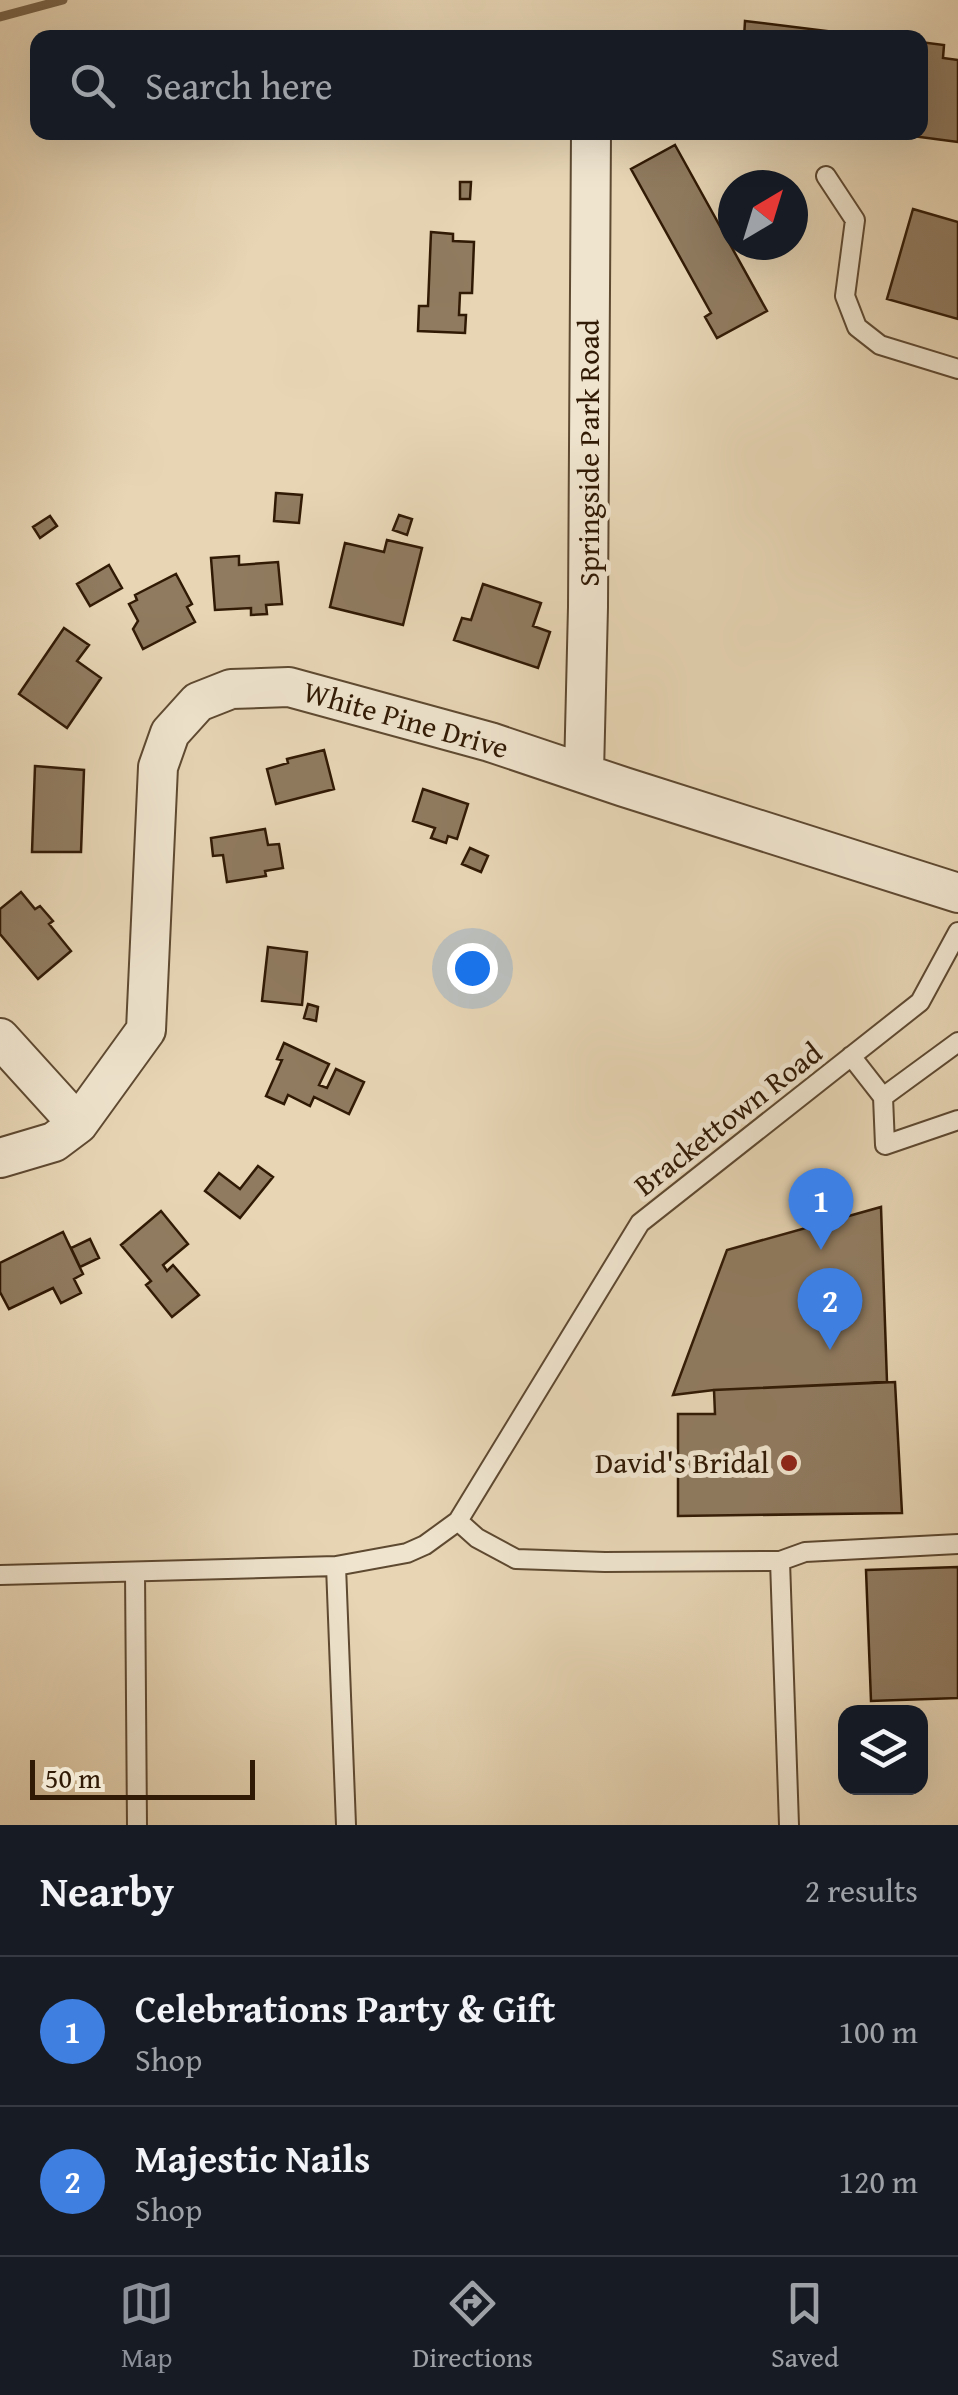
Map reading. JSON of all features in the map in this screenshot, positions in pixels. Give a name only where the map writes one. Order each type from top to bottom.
[{"type":"street","name":"Springside Park Road","points":[[584,773],[591,140]]},
{"type":"street","name":"White Pine Drive","points":[[0,1158],[54,1142],[78,1124],[146,1030],[158,767],[170,733],[198,702],[231,689],[289,686],[490,742],[958,893]]},
{"type":"street","points":[[0,1038],[78,1124]]},
{"type":"lane","points":[[826,176],[855,220],[845,296],[857,327],[880,345],[958,369]]},
{"type":"lane","name":"Brackettown Road","points":[[458,1522],[640,1223],[920,1002],[958,932]]},
{"type":"lane","points":[[883,1097],[958,1042]]},
{"type":"lane","points":[[851,1056],[883,1097],[885,1145],[958,1120]]},
{"type":"lane","points":[[0,1575],[336,1566],[408,1553],[458,1522],[477,1538],[516,1559],[780,1561],[806,1552],[958,1544]]},
{"type":"lane","points":[[780,1561],[789,1825]]},
{"type":"lane","points":[[336,1566],[346,1825]]},
{"type":"lane","points":[[135,1572],[137,1825]]},
{"type":"building","points":[[745,21],[818,30],[744,30]]},
{"type":"building","points":[[928,43],[944,45],[943,58],[958,60],[958,142],[928,138]]},
{"type":"building","points":[[675,145],[718,223],[718,260],[739,260],[767,311],[717,338],[705,317],[711,313],[631,169]]},
{"type":"building","points":[[460,182],[471,182],[470,199],[460,199]]},
{"type":"building","points":[[913,209],[958,222],[958,319],[887,299]]},
{"type":"building","points":[[431,232],[453,234],[453,241],[474,242],[472,293],[460,293],[459,315],[466,315],[465,333],[418,331],[419,306],[428,306]]},
{"type":"building","points":[[276,493],[302,495],[299,523],[274,521]]},
{"type":"building","points":[[399,515],[412,519],[407,535],[393,530]]},
{"type":"building","points":[[50,516],[57,526],[40,538],[33,527]]},
{"type":"building","points":[[387,540],[422,548],[403,625],[330,607],[345,543],[384,552]]},
{"type":"building","points":[[239,556],[239,565],[278,562],[282,604],[266,605],[267,614],[251,615],[251,608],[215,610],[211,558]]},
{"type":"building","points":[[109,565],[122,588],[90,606],[77,584]]},
{"type":"building","points":[[176,574],[192,604],[187,607],[195,622],[143,649],[133,629],[138,621],[129,604],[137,600],[135,595]]},
{"type":"building","points":[[483,584],[541,603],[533,626],[550,632],[538,668],[454,640],[462,618],[471,620]]},
{"type":"building","points":[[64,628],[89,645],[77,661],[101,678],[67,728],[19,694]]},
{"type":"building","points":[[324,750],[334,789],[276,804],[267,769],[288,763],[287,759]]},
{"type":"building","points":[[35,766],[84,770],[81,852],[32,852]]},
{"type":"building","points":[[423,789],[468,804],[457,839],[448,836],[446,843],[431,838],[435,828],[413,821]]},
{"type":"building","points":[[265,829],[268,845],[279,844],[283,868],[265,871],[266,876],[227,882],[223,855],[213,856],[211,838]]},
{"type":"building","points":[[470,848],[488,856],[481,872],[462,864]]},
{"type":"building","points":[[21,892],[35,909],[40,906],[53,921],[49,924],[71,951],[38,979],[0,934],[0,909]]},
{"type":"building","points":[[268,947],[307,952],[302,1005],[262,1001]]},
{"type":"building","points":[[308,1004],[318,1007],[316,1021],[304,1018]]},
{"type":"building","points":[[284,1043],[329,1064],[319,1085],[327,1088],[336,1069],[364,1082],[349,1114],[314,1097],[310,1106],[288,1095],[284,1104],[266,1096],[282,1060],[277,1059]]},
{"type":"building","points":[[258,1166],[273,1177],[240,1218],[205,1191],[219,1173],[240,1189]]},
{"type":"building","points":[[881,1207],[887,1382],[673,1395],[727,1250]]},
{"type":"building","points":[[161,1211],[188,1244],[163,1265],[167,1271],[173,1265],[199,1295],[172,1317],[146,1285],[151,1281],[121,1245]]},
{"type":"building","points":[[63,1232],[83,1274],[74,1279],[81,1293],[61,1303],[53,1288],[9,1309],[0,1292],[0,1263]]},
{"type":"building","points":[[90,1239],[99,1258],[80,1267],[71,1248]]},
{"type":"building","name":"David's Bridal","points":[[895,1382],[902,1513],[678,1516],[678,1414],[715,1414],[714,1390]]},
{"type":"building","points":[[958,1567],[958,1698],[871,1701],[866,1570]]},
{"type":"waterway","points":[[0,17],[63,0]]},
{"type":"place","name":"Celebrations Party & Gift","points":[[821,1250]]},
{"type":"place","name":"Majestic Nails","points":[[830,1350]]},
{"type":"place","name":"David's Bridal","points":[[789,1463]]}]
